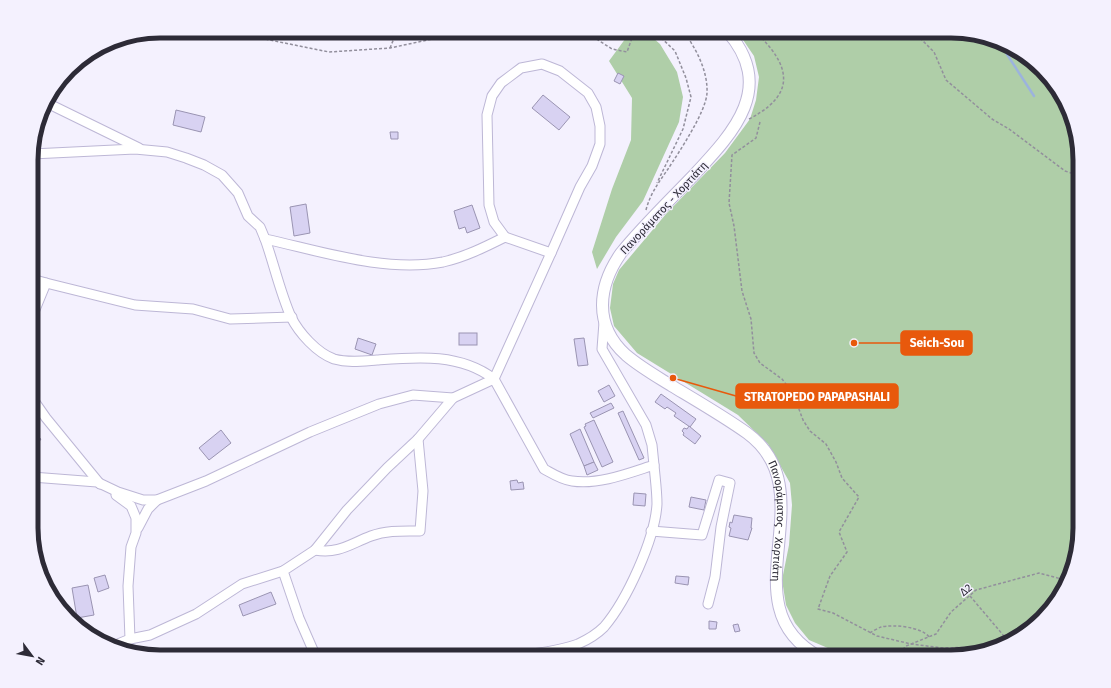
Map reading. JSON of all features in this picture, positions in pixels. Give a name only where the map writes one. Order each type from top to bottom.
[{"type":"main road","name":"Πανοράματος - Χορτιάτη","points":[[732,38],[741,50],[749,72],[748,96],[742,114],[735,127],[718,150],[620,253],[607,276],[602,299],[604,322],[616,344],[630,358],[755,438],[767,454],[775,469],[781,492],[781,517],[776,584],[779,610],[795,638],[811,650]]},
{"type":"street","points":[[120,643],[130,639],[150,635],[196,614],[242,584],[283,571],[315,550],[347,510],[382,473],[418,439],[453,398],[494,379],[551,253],[580,187],[592,166],[600,144],[600,126],[596,107],[588,93],[560,71],[542,64],[521,68],[501,83],[492,96],[487,114],[488,206],[494,222],[505,237],[551,253]]},
{"type":"street","points":[[51,105],[141,149]]},
{"type":"street","points":[[38,154],[141,149],[167,152],[204,165],[222,176],[238,194],[248,216],[260,227],[292,317],[304,335],[319,351],[334,359],[354,362],[442,358],[470,364],[483,370],[494,379],[544,469],[573,482],[596,480],[626,474],[654,464]]},
{"type":"street","points":[[265,238],[374,262],[416,263],[442,262],[471,254],[505,237]]},
{"type":"street","points":[[38,281],[135,305],[193,309],[230,319],[292,317]]},
{"type":"street","points":[[38,302],[46,283]]},
{"type":"street","points":[[554,650],[579,644],[602,628],[612,616],[640,566],[651,531],[657,505],[652,446],[646,425],[602,349],[604,322]]},
{"type":"street","points":[[38,477],[97,482],[118,492],[143,500],[157,500],[206,481],[310,432],[379,404],[413,396],[453,398]]},
{"type":"street","points":[[38,407],[97,482],[131,506],[136,518],[136,533]]},
{"type":"street","points":[[38,415],[46,418]]},
{"type":"street","points":[[315,550],[326,552],[340,550],[371,536],[392,531],[420,531],[423,492],[418,439]]},
{"type":"street","points":[[651,531],[702,535],[718,480],[730,483],[721,526],[715,577],[708,604]]},
{"type":"street","points":[[130,639],[128,586],[131,547],[148,509],[157,500]]},
{"type":"street","points":[[283,571],[299,618],[313,650]]},
{"type":"path","points":[[260,38],[329,52],[390,48],[437,38]]},
{"type":"path","points":[[390,48],[394,38]]},
{"type":"path","points":[[595,38],[612,49],[627,52],[632,38]]},
{"type":"path","points":[[648,223],[646,212],[653,190],[671,157],[683,129],[691,97],[686,78],[675,52],[661,38]]},
{"type":"path","points":[[653,190],[696,122],[707,94],[704,72],[692,42],[689,38]]},
{"type":"path","points":[[735,127],[756,116],[775,101],[783,89],[781,65],[772,50],[762,38]]},
{"type":"path","points":[[920,38],[934,52],[946,80],[992,119],[1009,129],[1065,171],[1073,174]]},
{"type":"path","points":[[760,122],[756,138],[732,155],[728,203],[734,226],[742,291],[752,319],[754,353],[760,363],[782,379],[793,393],[803,420],[810,431],[826,444],[836,462],[842,478],[858,497],[840,532],[848,552],[830,576],[818,609],[833,613],[870,633],[910,644],[943,648],[975,648]]},
{"type":"path","name":"Δ2","points":[[902,650],[910,644],[936,634],[951,612],[976,590],[1039,573],[1062,579]]},
{"type":"path","points":[[970,596],[1005,637]]},
{"type":"path","points":[[870,633],[881,627],[915,628],[929,637]]},
{"type":"green space","points":[[626,38],[653,38],[660,44],[677,72],[683,97],[679,122],[643,201],[616,237],[597,269],[592,252],[612,189],[631,140],[632,98],[609,61]]},
{"type":"green space","points":[[742,38],[951,38],[982,42],[1012,54],[1037,74],[1052,92],[1067,121],[1073,152],[1072,544],[1064,574],[1057,589],[1043,608],[1019,629],[990,644],[959,650],[833,650],[809,640],[795,623],[786,605],[782,580],[789,545],[792,505],[790,483],[768,444],[738,415],[637,353],[614,326],[610,308],[613,284],[619,270],[666,214],[725,153],[750,119],[756,100],[759,77],[754,56]]},
{"type":"building","points":[[618,73],[624,76],[620,84],[614,81]]},
{"type":"building","points":[[543,95],[570,117],[559,130],[532,108]]},
{"type":"building","points":[[176,110],[205,117],[201,132],[173,125]]},
{"type":"building","points":[[390,132],[398,132],[398,139],[391,139]]},
{"type":"building","points":[[306,204],[310,233],[294,236],[290,207]]},
{"type":"building","points":[[472,205],[480,228],[467,233],[465,227],[459,229],[454,211]]},
{"type":"building","points":[[459,333],[477,333],[477,345],[459,345]]},
{"type":"building","points":[[358,338],[376,344],[372,355],[355,349]]},
{"type":"building","points":[[584,338],[588,365],[578,366],[574,339]]},
{"type":"building","points":[[609,385],[615,396],[604,402],[598,391]]},
{"type":"building","points":[[661,394],[696,419],[690,427],[674,416],[676,413],[667,407],[665,409],[655,402]]},
{"type":"building","points":[[611,403],[614,408],[593,418],[590,413]]},
{"type":"building","points":[[623,411],[644,458],[639,460],[618,413]]},
{"type":"building","points":[[594,420],[613,462],[602,467],[584,427],[586,426],[585,424]]},
{"type":"building","points":[[689,426],[701,436],[695,444],[683,435],[684,433],[682,431],[684,428],[687,429]]},
{"type":"building","points":[[580,429],[594,462],[584,466],[570,434]]},
{"type":"building","points":[[221,430],[231,443],[209,460],[199,448]]},
{"type":"building","points":[[594,462],[598,470],[587,475],[584,466]]},
{"type":"building","points":[[517,480],[518,483],[523,482],[524,489],[511,490],[510,481]]},
{"type":"building","points":[[634,493],[646,494],[645,506],[633,505]]},
{"type":"building","points":[[691,497],[706,500],[704,510],[689,507]]},
{"type":"building","points":[[734,515],[752,518],[752,528],[748,540],[729,536],[731,528],[729,527],[730,522],[732,523]]},
{"type":"building","points":[[105,575],[109,588],[98,592],[94,578]]},
{"type":"building","points":[[676,576],[689,577],[688,585],[675,583]]},
{"type":"building","points":[[88,585],[94,615],[78,618],[77,617],[72,588]]},
{"type":"building","points":[[271,592],[276,604],[243,616],[239,605]]},
{"type":"building","points":[[709,621],[717,622],[716,629],[709,629]]},
{"type":"building","points":[[738,624],[740,631],[735,632],[733,625]]},
{"type":"waterway","points":[[1005,51],[1034,96]]},
{"type":"place","name":"Seich-Sou","points":[[854,343]]},
{"type":"place","name":"STRATOPEDO PAPAPASHALI","points":[[673,378]]}]
